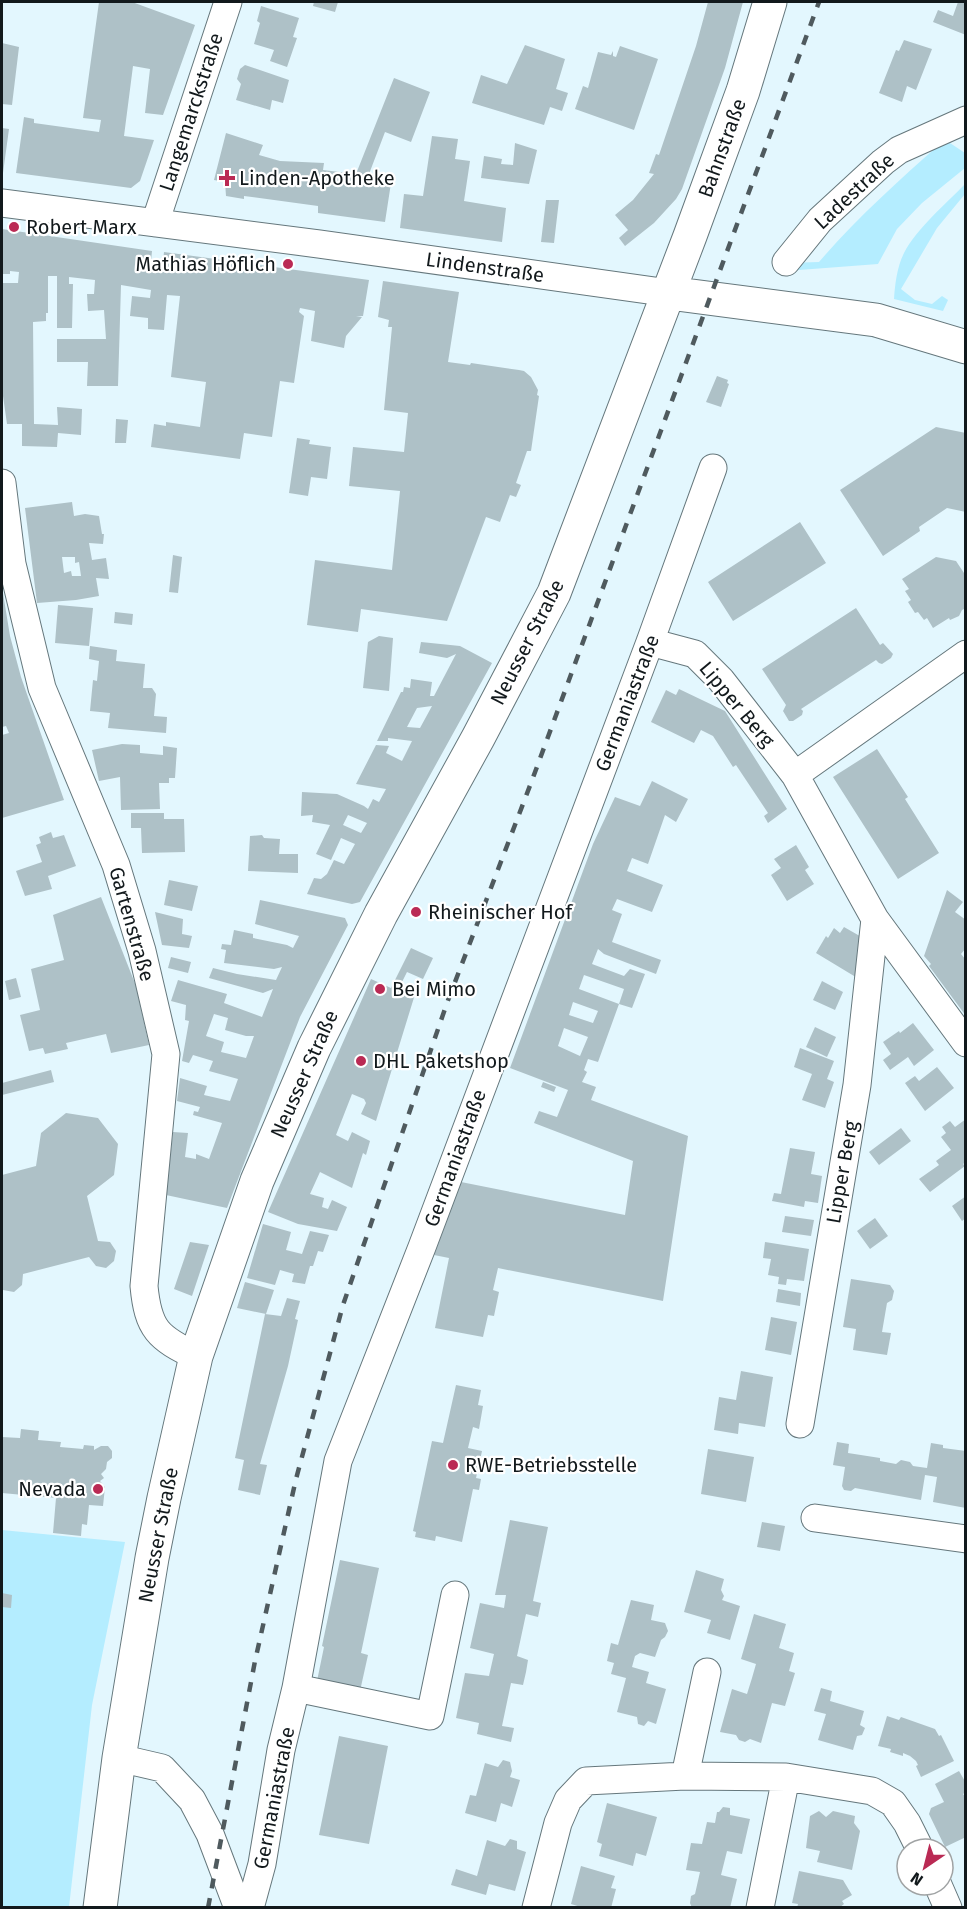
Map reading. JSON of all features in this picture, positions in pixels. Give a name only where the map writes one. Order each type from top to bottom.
[{"type":"street","name":"Langemarckstraße","points":[[155,223],[228,2]]},
{"type":"street","name":"Bahnstraße","points":[[669,293],[742,91],[770,2]]},
{"type":"street","name":"Ladestraße","points":[[786,262],[820,220],[883,162],[899,150],[966,120]]},
{"type":"street","name":"Lindenstraße","points":[[2,203],[876,320],[966,347]]},
{"type":"street","name":"Neusser Straße","points":[[100,1908],[119,1758],[152,1558],[196,1356],[257,1181],[314,1048],[381,914],[478,738],[554,593],[669,293]]},
{"type":"street","name":"Germaniastraße","points":[[250,1908],[262,1864],[281,1750],[296,1688],[338,1461],[422,1247],[650,642],[713,468]]},
{"type":"street","name":"Gartenstraße","points":[[2,483],[12,564],[42,688],[116,865],[142,951],[166,1054],[144,1286],[147,1311],[152,1324],[170,1344],[196,1356]]},
{"type":"street","name":"Lipper Berg","points":[[650,642],[695,654],[721,680],[795,775],[875,919],[966,1043]]},
{"type":"street","points":[[795,775],[966,654]]},
{"type":"street","name":"Lipper Berg","points":[[800,1424],[857,1085],[875,919]]},
{"type":"street","points":[[815,1518],[966,1539]]},
{"type":"street","points":[[296,1688],[430,1716],[455,1595]]},
{"type":"street","points":[[685,1776],[707,1672]]},
{"type":"street","points":[[119,1758],[162,1768],[192,1800],[210,1834],[238,1908]]},
{"type":"street","points":[[536,1908],[558,1823],[568,1800],[586,1780],[685,1776],[786,1777],[872,1791],[893,1803],[908,1822],[915,1837]]},
{"type":"street","points":[[760,1908],[786,1777]]},
{"type":"shaded area","points":[[950,143],[965,153],[965,168],[922,203],[897,229],[878,264],[786,271],[787,263],[819,262],[908,172],[940,144]]},
{"type":"shaded area","points":[[965,184],[965,194],[937,228],[901,289],[915,300],[932,304],[942,296],[948,300],[943,311],[894,299],[900,264],[909,244]]},
{"type":"shaded area","points":[[2,1530],[125,1542],[92,1705],[69,1907],[2,1907]]},
{"type":"building","points":[[99,2],[132,2],[195,25],[163,115],[145,113],[150,69],[133,66],[124,136],[154,140],[140,181],[131,188],[16,173],[24,117],[34,119],[34,123],[99,132],[101,120],[83,118]]},
{"type":"building","points":[[314,2],[338,2],[335,12],[313,6]]},
{"type":"building","points":[[708,2],[743,2],[725,68],[682,189],[654,223],[625,246],[619,238],[628,230],[615,215],[633,200],[654,174],[649,173],[656,154],[659,155],[696,46]]},
{"type":"building","points":[[958,2],[966,2],[966,35],[933,22],[938,10],[953,16]]},
{"type":"building","points":[[261,6],[299,18],[293,37],[297,38],[287,67],[270,61],[274,50],[254,44],[260,23],[257,21]]},
{"type":"building","points":[[904,40],[932,49],[916,90],[907,86],[902,102],[879,93],[896,50],[899,51]]},
{"type":"building","points":[[2,43],[19,47],[12,105],[2,104]]},
{"type":"building","points":[[525,45],[565,59],[556,89],[568,93],[562,111],[550,107],[544,125],[472,103],[481,75],[507,84]]},
{"type":"building","points":[[620,46],[658,59],[634,130],[575,109],[583,86],[588,88],[598,52],[611,55],[613,51],[613,56],[616,57]]},
{"type":"building","points":[[245,65],[289,80],[283,103],[272,100],[270,110],[236,100],[241,84],[237,79],[240,69]]},
{"type":"building","points":[[394,78],[430,92],[411,142],[385,132],[369,174],[369,180],[391,183],[385,222],[318,213],[318,206],[244,196],[244,199],[226,196],[225,182],[214,180],[226,133],[263,145],[259,155],[280,161],[324,163],[323,170],[356,174]]},
{"type":"building","points":[[2,128],[9,129],[3,173],[2,173]]},
{"type":"building","points":[[432,136],[458,139],[455,159],[470,161],[464,201],[506,208],[502,242],[400,228],[404,194],[423,196]]},
{"type":"building","points":[[515,143],[537,150],[529,184],[481,178],[484,156],[502,159],[501,164],[513,165]]},
{"type":"building","points":[[546,200],[559,200],[554,243],[541,242]]},
{"type":"building","points":[[2,229],[152,251],[150,271],[162,273],[164,252],[369,280],[363,316],[356,316],[362,317],[346,336],[344,348],[311,341],[315,311],[300,308],[299,312],[304,316],[294,383],[280,381],[272,437],[244,433],[240,459],[151,447],[154,424],[166,426],[166,422],[200,427],[206,382],[171,377],[180,296],[167,295],[164,330],[148,329],[148,318],[130,316],[132,296],[150,298],[151,290],[121,285],[118,386],[87,386],[88,362],[57,362],[57,339],[106,339],[104,310],[88,311],[87,294],[94,294],[95,280],[69,277],[69,284],[73,284],[72,328],[57,328],[57,276],[48,276],[46,321],[33,322],[34,424],[58,425],[57,407],[82,409],[81,435],[58,433],[57,447],[22,446],[22,424],[7,424],[2,389],[2,283],[18,283],[19,272],[10,271],[10,274],[2,274]]},
{"type":"building","points":[[383,281],[459,292],[448,362],[519,370],[531,377],[539,396],[531,451],[527,451],[516,483],[521,485],[516,497],[510,495],[500,522],[486,517],[447,621],[361,609],[358,632],[307,625],[315,560],[392,570],[400,491],[349,486],[353,447],[404,452],[408,413],[384,410],[392,327],[388,327],[389,320],[378,317]]},
{"type":"building","points":[[717,376],[728,380],[729,384],[721,407],[706,402]]},
{"type":"building","points":[[116,419],[128,420],[126,443],[115,443]]},
{"type":"building","points":[[936,427],[966,433],[966,512],[947,508],[919,527],[920,531],[883,556],[840,490]]},
{"type":"building","points":[[297,438],[310,440],[309,444],[331,447],[327,479],[311,477],[308,496],[289,493]]},
{"type":"building","points":[[72,502],[74,516],[85,514],[99,516],[102,534],[104,534],[103,544],[89,543],[92,560],[106,558],[109,579],[96,578],[99,596],[37,603],[25,508]],"holes":[[[62,557],[75,557],[75,563],[79,562],[81,576],[72,576],[71,571],[64,573]]]},
{"type":"building","points":[[800,522],[826,563],[733,621],[708,582]]},
{"type":"building","points":[[173,555],[182,557],[178,593],[169,592]]},
{"type":"building","points":[[936,557],[956,561],[966,576],[966,608],[959,616],[950,620],[949,618],[933,628],[927,618],[924,620],[918,612],[915,613],[908,602],[911,600],[905,591],[909,589],[902,579]]},
{"type":"building","points":[[2,587],[10,636],[21,677],[64,800],[2,818],[2,735],[9,733],[6,726],[2,727]]},
{"type":"building","points":[[58,605],[93,608],[89,646],[55,643]]},
{"type":"building","points":[[856,608],[880,645],[883,643],[893,654],[891,658],[882,664],[876,660],[801,709],[802,715],[789,721],[783,711],[786,705],[762,669]]},
{"type":"building","points":[[115,612],[133,614],[132,625],[114,623]]},
{"type":"building","points":[[379,636],[393,638],[389,691],[363,688],[368,642]]},
{"type":"building","points":[[421,642],[460,646],[492,663],[360,902],[352,904],[307,894],[314,878],[321,879],[327,874],[334,860],[344,864],[355,844],[341,838],[331,860],[316,854],[330,825],[312,822],[313,815],[301,816],[302,792],[337,794],[368,809],[373,799],[379,802],[386,789],[356,784],[376,745],[389,746],[386,753],[402,761],[412,741],[388,738],[388,741],[377,741],[401,692],[404,687],[410,688],[411,679],[432,682],[430,696],[434,696],[456,654],[447,658],[419,653]],"holes":[[[432,706],[420,728],[407,727],[417,708]],[[348,815],[367,823],[361,833],[343,825]]]},
{"type":"building","points":[[90,646],[117,650],[116,661],[145,664],[143,688],[152,688],[156,694],[154,716],[167,717],[166,733],[108,728],[110,713],[90,711],[93,680],[97,681],[99,661],[89,659]]},
{"type":"building","points":[[679,689],[725,711],[787,809],[768,823],[764,816],[768,813],[736,765],[733,767],[713,736],[701,730],[694,743],[651,722],[666,690],[676,695]]},
{"type":"building","points":[[122,744],[140,745],[140,753],[163,755],[163,746],[177,748],[175,778],[169,778],[169,783],[159,783],[160,809],[121,810],[120,777],[99,781],[92,750]]},
{"type":"building","points":[[877,749],[908,797],[905,799],[939,853],[898,879],[833,777]]},
{"type":"building","points":[[652,781],[688,799],[676,822],[665,815],[648,864],[632,858],[627,871],[663,885],[652,912],[617,899],[612,910],[622,914],[612,942],[661,960],[656,974],[604,954],[598,949],[592,964],[624,976],[630,969],[645,974],[632,1008],[619,1004],[598,1062],[588,1059],[584,1070],[587,1072],[582,1082],[596,1087],[591,1100],[688,1136],[663,1301],[498,1268],[493,1290],[499,1292],[494,1316],[488,1315],[483,1337],[435,1328],[449,1258],[434,1255],[461,1182],[625,1215],[633,1161],[534,1123],[539,1111],[557,1117],[568,1090],[510,1068],[593,844],[615,797],[640,806]],"holes":[[[584,975],[624,989],[619,1004],[579,989]],[[573,1002],[598,1011],[593,1023],[569,1015]],[[564,1028],[588,1037],[580,1056],[558,1046]]]},
{"type":"building","points":[[131,813],[164,813],[164,819],[184,819],[185,852],[142,853],[141,828],[131,828]]},
{"type":"building","points":[[51,832],[53,838],[64,835],[76,866],[48,876],[52,889],[25,896],[16,871],[42,862],[36,845],[41,843],[39,837]]},
{"type":"building","points":[[262,835],[264,838],[280,839],[279,854],[298,854],[298,873],[248,871],[250,836]]},
{"type":"building","points":[[796,845],[809,867],[805,870],[814,884],[787,901],[771,875],[781,868],[774,859]]},
{"type":"building","points":[[169,880],[198,886],[192,911],[164,905]]},
{"type":"building","points":[[947,890],[963,902],[955,912],[966,920],[966,948],[961,954],[966,960],[966,1016],[924,956]]},
{"type":"building","points":[[101,897],[136,986],[149,1045],[111,1053],[106,1034],[66,1043],[68,1049],[45,1054],[43,1048],[29,1051],[20,1015],[40,1010],[31,969],[64,960],[53,915]]},
{"type":"building","points":[[260,900],[345,918],[348,925],[300,1017],[227,1208],[166,1195],[173,1132],[188,1133],[185,1157],[196,1159],[196,1154],[209,1159],[222,1123],[193,1115],[194,1111],[198,1112],[200,1107],[177,1101],[180,1078],[207,1086],[204,1095],[230,1101],[238,1079],[209,1071],[213,1061],[193,1055],[189,1063],[182,1061],[189,1021],[185,1020],[186,1005],[171,1001],[178,980],[227,994],[224,1003],[262,1017],[273,989],[263,993],[209,978],[213,968],[276,980],[282,967],[274,969],[224,963],[226,950],[221,949],[222,944],[231,945],[234,930],[253,934],[253,938],[293,948],[299,936],[255,924]],"holes":[[[214,1014],[228,1018],[225,1030],[254,1036],[246,1058],[221,1052],[224,1042],[206,1036]]]},
{"type":"building","points":[[155,912],[183,919],[182,934],[192,936],[189,948],[162,945]]},
{"type":"building","points":[[844,927],[865,939],[859,979],[816,953],[826,936],[828,938],[834,928],[840,933]]},
{"type":"building","points":[[411,948],[433,958],[423,979],[407,972],[401,984],[416,991],[376,1121],[361,1114],[366,1103],[364,1099],[352,1094],[336,1135],[348,1141],[352,1132],[370,1141],[366,1155],[363,1153],[352,1188],[320,1172],[310,1194],[324,1198],[322,1207],[328,1209],[332,1200],[347,1207],[337,1231],[298,1224],[268,1212],[371,979],[391,988]]},
{"type":"building","points":[[171,957],[191,962],[188,973],[168,968]]},
{"type":"building","points":[[16,978],[21,997],[9,1000],[5,981]]},
{"type":"building","points":[[822,981],[843,992],[835,1010],[813,1000]]},
{"type":"building","points":[[913,1023],[934,1050],[914,1066],[908,1057],[890,1070],[883,1060],[891,1054],[883,1042]]},
{"type":"building","points":[[815,1027],[836,1037],[827,1057],[806,1047]]},
{"type":"building","points":[[800,1048],[834,1061],[827,1079],[834,1082],[825,1108],[802,1100],[812,1074],[794,1067]]},
{"type":"building","points":[[937,1067],[954,1088],[925,1111],[905,1083],[915,1076],[919,1081]]},
{"type":"building","points":[[51,1070],[54,1082],[2,1095],[2,1083]]},
{"type":"building","points":[[543,1082],[556,1087],[554,1092],[541,1087]]},
{"type":"building","points":[[66,1113],[98,1118],[118,1144],[114,1175],[87,1196],[98,1241],[110,1242],[116,1251],[114,1261],[106,1268],[96,1266],[89,1257],[23,1274],[22,1285],[14,1292],[3,1290],[2,1175],[36,1166],[41,1133]]},
{"type":"building","points":[[966,1119],[966,1162],[963,1164],[965,1166],[930,1192],[919,1179],[939,1165],[936,1161],[951,1150],[941,1137],[946,1133],[942,1127],[950,1121],[955,1127]]},
{"type":"building","points":[[901,1128],[911,1141],[879,1165],[869,1152]]},
{"type":"building","points":[[790,1148],[815,1152],[811,1174],[822,1176],[818,1203],[805,1201],[804,1207],[772,1201],[774,1193],[781,1194]]},
{"type":"building","points":[[966,1196],[966,1218],[962,1221],[952,1206]]},
{"type":"building","points":[[785,1216],[814,1220],[811,1236],[782,1232]]},
{"type":"building","points":[[875,1218],[888,1236],[870,1249],[857,1231]]},
{"type":"building","points":[[263,1224],[291,1232],[286,1250],[302,1254],[310,1231],[329,1235],[323,1252],[318,1251],[313,1266],[310,1266],[305,1284],[292,1282],[294,1274],[280,1270],[275,1285],[247,1278]]},
{"type":"building","points":[[190,1242],[209,1245],[192,1296],[174,1289]]},
{"type":"building","points":[[765,1242],[809,1249],[804,1281],[787,1279],[786,1285],[778,1284],[779,1277],[768,1275],[771,1259],[763,1258]]},
{"type":"building","points":[[851,1279],[890,1285],[894,1291],[892,1300],[887,1303],[882,1332],[891,1333],[887,1355],[853,1350],[856,1329],[843,1327]]},
{"type":"building","points":[[245,1282],[274,1290],[266,1314],[237,1308]]},
{"type":"building","points":[[778,1289],[801,1293],[800,1306],[776,1302]]},
{"type":"building","points":[[287,1298],[300,1301],[295,1319],[298,1320],[288,1366],[260,1464],[267,1465],[260,1495],[238,1490],[244,1460],[235,1458],[265,1314],[281,1316]]},
{"type":"building","points":[[771,1317],[797,1322],[791,1355],[765,1350]]},
{"type":"building","points":[[741,1371],[773,1377],[765,1427],[739,1423],[738,1434],[714,1430],[719,1397],[736,1400]]},
{"type":"building","name":"RWE-Betriebsstelle","points":[[456,1385],[481,1390],[478,1405],[483,1406],[479,1429],[473,1427],[468,1448],[482,1451],[476,1478],[481,1479],[479,1490],[473,1489],[462,1542],[436,1536],[435,1541],[415,1537],[416,1532],[413,1531],[432,1441],[443,1443]]},
{"type":"building","points":[[21,1429],[39,1431],[38,1440],[61,1442],[60,1447],[83,1449],[84,1445],[94,1446],[94,1450],[101,1446],[108,1446],[112,1451],[112,1458],[107,1462],[106,1469],[101,1474],[104,1478],[100,1481],[105,1487],[103,1506],[89,1505],[87,1525],[82,1524],[81,1536],[53,1533],[56,1498],[2,1493],[2,1437],[20,1438]]},
{"type":"building","points":[[837,1442],[849,1444],[848,1453],[880,1458],[880,1461],[896,1464],[901,1460],[910,1462],[913,1466],[927,1468],[931,1443],[943,1445],[943,1448],[966,1451],[966,1508],[933,1502],[937,1477],[925,1475],[921,1500],[855,1488],[851,1491],[844,1490],[842,1486],[845,1467],[833,1465]]},
{"type":"building","points":[[708,1449],[754,1457],[746,1502],[701,1494]]},
{"type":"building","points":[[510,1520],[548,1527],[533,1601],[541,1603],[538,1617],[526,1614],[517,1656],[528,1660],[523,1685],[511,1683],[502,1726],[514,1728],[511,1742],[477,1734],[479,1723],[456,1718],[465,1673],[489,1676],[494,1654],[470,1648],[480,1603],[504,1608],[506,1595],[495,1595]]},
{"type":"building","points":[[762,1522],[785,1526],[780,1551],[757,1547]]},
{"type":"building","points":[[340,1560],[379,1568],[361,1653],[368,1655],[360,1691],[317,1681]]},
{"type":"building","points":[[696,1570],[724,1579],[721,1590],[724,1596],[722,1600],[740,1606],[730,1640],[707,1633],[711,1620],[684,1612]]},
{"type":"building","points":[[2,1593],[12,1595],[11,1608],[2,1607]]},
{"type":"building","points":[[631,1600],[654,1605],[651,1620],[665,1623],[668,1631],[661,1640],[655,1657],[640,1653],[635,1656],[632,1667],[649,1672],[646,1683],[666,1689],[656,1724],[648,1721],[644,1726],[638,1724],[637,1717],[617,1712],[626,1678],[611,1674],[614,1663],[607,1661],[611,1643],[618,1645]]},
{"type":"building","points":[[754,1614],[786,1624],[779,1648],[794,1653],[789,1671],[795,1673],[785,1706],[772,1703],[761,1743],[750,1739],[745,1742],[739,1740],[736,1735],[720,1732],[732,1689],[747,1694],[752,1678],[756,1664],[741,1659]]},
{"type":"building","points":[[821,1688],[832,1691],[830,1701],[864,1711],[860,1725],[865,1728],[862,1735],[857,1736],[853,1750],[818,1740],[826,1714],[814,1711]]},
{"type":"building","points":[[887,1716],[899,1720],[901,1717],[935,1729],[939,1736],[941,1735],[954,1761],[921,1777],[916,1761],[910,1756],[890,1752],[891,1749],[878,1746]]},
{"type":"building","points":[[339,1736],[388,1746],[369,1844],[319,1835]]},
{"type":"building","points":[[503,1760],[510,1762],[512,1771],[510,1777],[520,1780],[512,1807],[501,1803],[496,1822],[465,1813],[470,1795],[476,1796],[485,1763],[498,1767]]},
{"type":"building","points":[[959,1771],[966,1783],[966,1792],[963,1794],[966,1798],[966,1837],[955,1842],[955,1837],[940,1837],[929,1814],[931,1808],[944,1802],[935,1784]]},
{"type":"building","points":[[607,1803],[657,1817],[646,1856],[636,1853],[633,1866],[599,1856],[602,1844],[597,1842]]},
{"type":"building","points":[[723,1807],[730,1808],[730,1815],[750,1819],[742,1854],[727,1851],[721,1875],[737,1879],[730,1908],[692,1908],[691,1896],[695,1894],[700,1872],[686,1870],[691,1843],[702,1844],[707,1822],[715,1823],[717,1812]]},
{"type":"building","points":[[819,1811],[826,1817],[833,1811],[855,1816],[854,1823],[860,1831],[852,1870],[817,1862],[820,1851],[806,1848],[810,1816]]},
{"type":"building","points":[[510,1839],[517,1841],[517,1849],[526,1852],[515,1891],[489,1884],[486,1895],[451,1885],[456,1869],[477,1876],[487,1840],[505,1846]]},
{"type":"building","points":[[581,1866],[615,1876],[611,1888],[616,1889],[611,1908],[584,1908],[571,1904]]},
{"type":"building","points":[[799,1871],[843,1880],[852,1895],[842,1901],[844,1904],[839,1908],[797,1908],[798,1904],[792,1903]]},
{"type":"railway","points":[[208,1908],[255,1661],[296,1479],[343,1305],[447,1003],[531,783],[819,2]]},
{"type":"place","name":"Linden-Apotheke","points":[[227,178]]},
{"type":"place","name":"Robert Marx","points":[[14,227]]},
{"type":"place","name":"Mathias Höflich","points":[[288,264]]},
{"type":"place","name":"Rheinischer Hof","points":[[416,912]]},
{"type":"place","name":"Bei Mimo","points":[[380,989]]},
{"type":"place","name":"DHL Paketshop","points":[[361,1061]]},
{"type":"place","name":"RWE-Betriebsstelle","points":[[453,1465]]},
{"type":"place","name":"Nevada","points":[[98,1489]]}]
